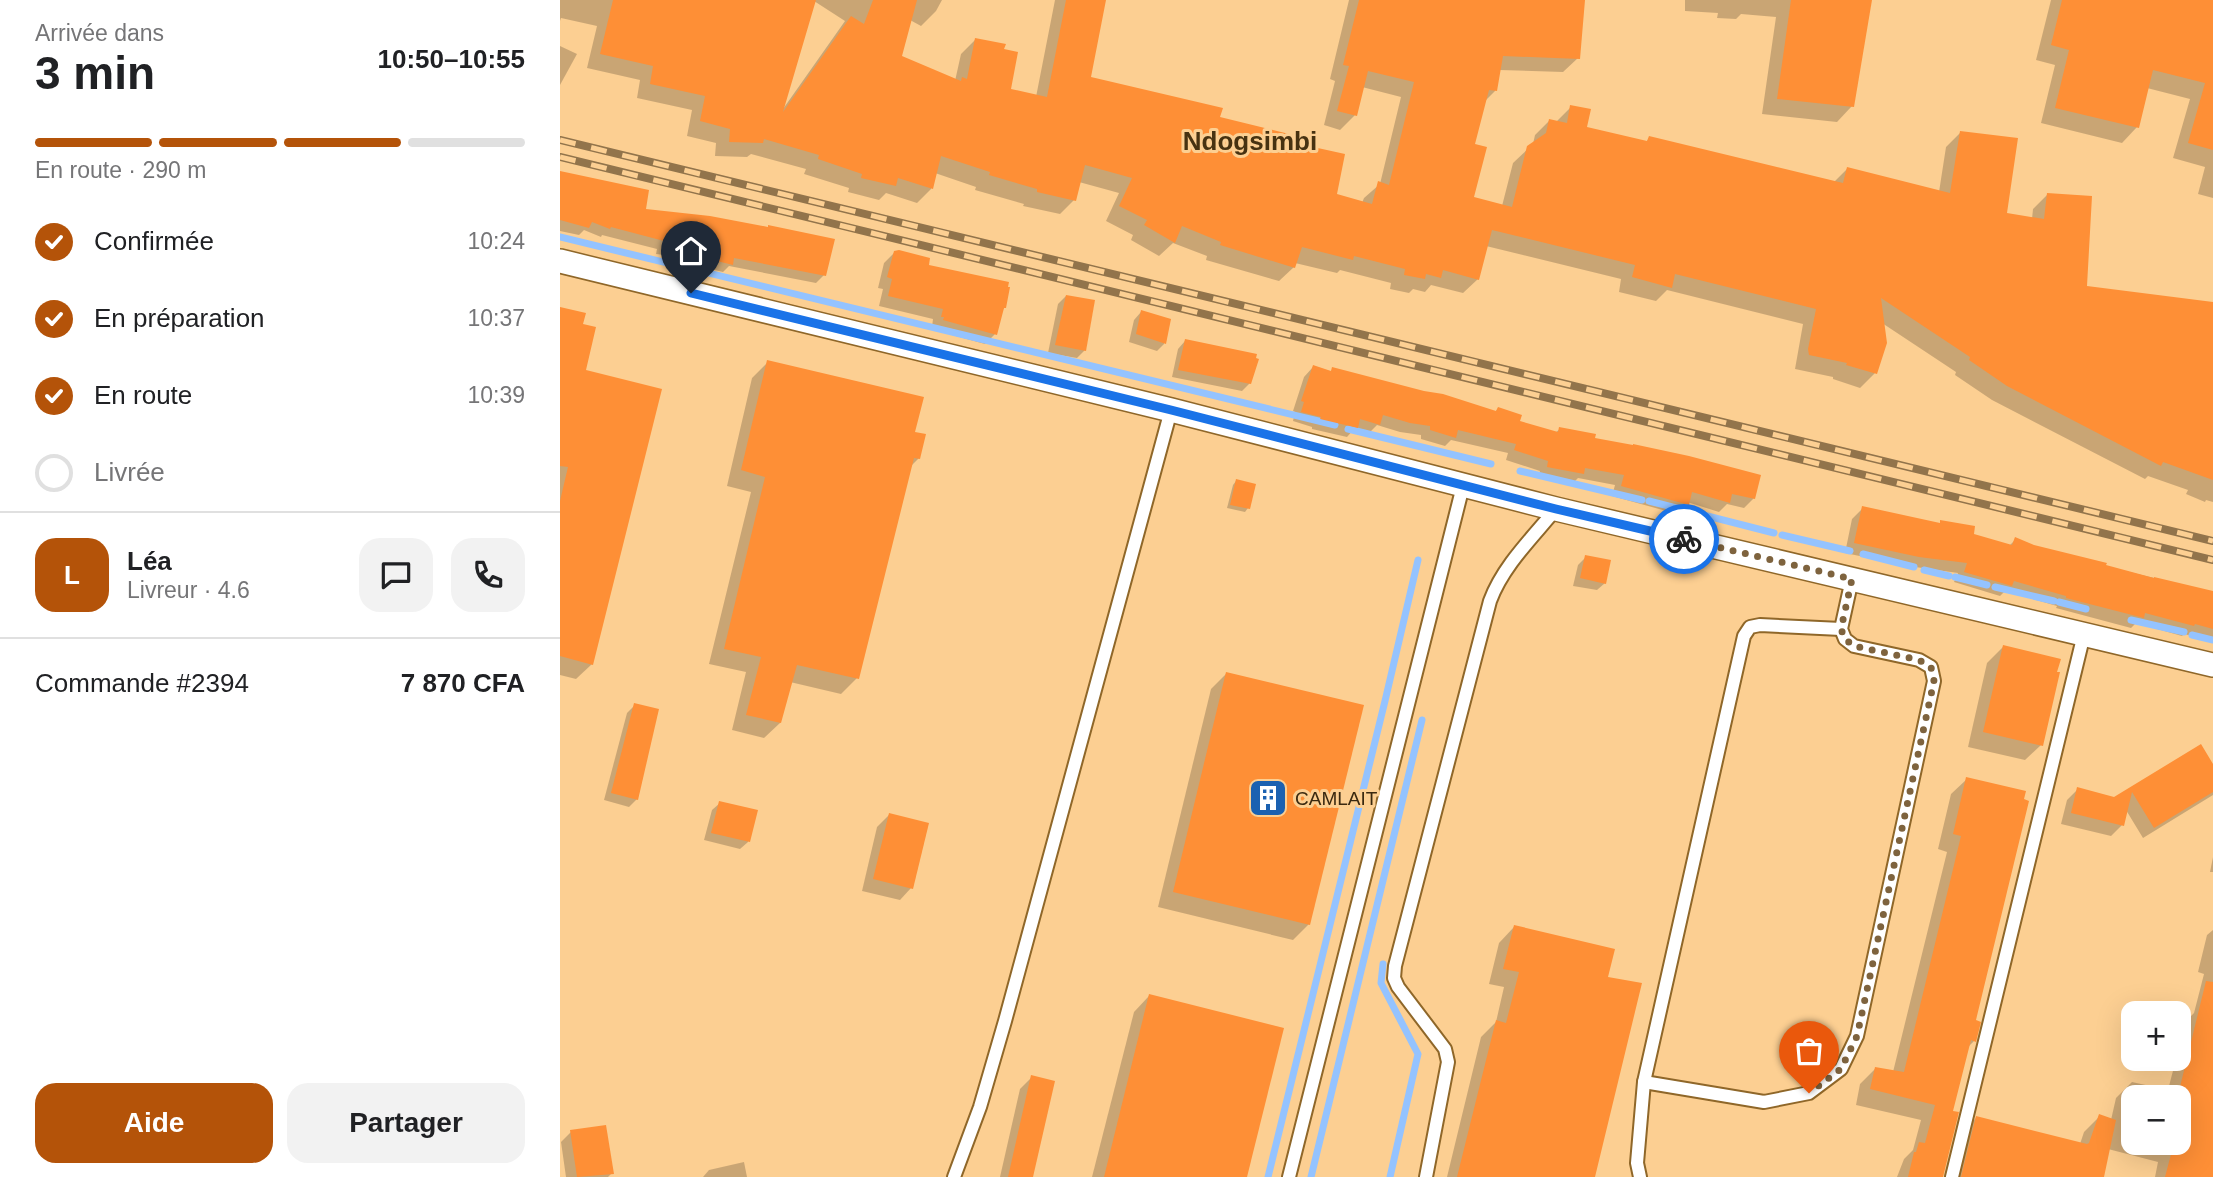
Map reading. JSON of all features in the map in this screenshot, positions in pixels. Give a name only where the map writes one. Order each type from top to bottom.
[{"type":"street","points":[[560,261],[1171,410],[1462,486],[2213,666]]},
{"type":"lane","points":[[954,1177],[980,1107],[1005,1021],[1171,410]]},
{"type":"lane","points":[[1289,1177],[1462,486]]},
{"type":"lane","points":[[1426,1177],[1448,1062],[1445,1049],[1398,987],[1394,978],[1395,966],[1490,601],[1507,568],[1556,509]]},
{"type":"lane","points":[[1644,1082],[1765,1102],[1809,1093],[1841,1069],[1857,1036],[1934,681],[1931,667],[1919,660],[1854,646],[1845,639],[1841,629],[1852,579]]},
{"type":"lane","points":[[1640,1177],[1637,1163],[1644,1082],[1744,636],[1751,627],[1760,625],[1841,629]]},
{"type":"lane","points":[[1952,1177],[2084,634]]},
{"type":"building","points":[[613,0],[816,0],[783,112],[851,16],[864,24],[873,0],[917,0],[902,56],[961,81],[962,77],[967,79],[975,38],[1006,44],[1004,49],[1018,52],[1011,89],[1047,97],[1066,0],[1106,0],[1091,77],[1223,108],[1220,117],[1297,136],[1295,143],[1345,154],[1337,194],[1372,204],[1378,181],[1389,185],[1414,82],[1368,71],[1357,116],[1337,111],[1349,66],[1343,65],[1359,0],[1585,0],[1580,59],[1503,56],[1497,91],[1489,90],[1475,144],[1487,147],[1474,197],[1512,207],[1527,146],[1546,133],[1549,119],[1567,123],[1570,105],[1591,109],[1587,127],[1647,141],[1649,136],[1843,183],[1847,167],[1950,193],[1960,131],[2018,138],[2007,213],[2044,219],[2047,193],[2092,196],[2087,286],[2213,302],[2213,480],[2163,462],[2161,466],[2007,386],[1969,360],[1970,357],[1881,298],[1887,343],[1877,374],[1846,365],[1847,363],[1809,355],[1816,309],[1675,274],[1672,288],[1632,277],[1635,265],[1492,230],[1479,280],[1443,270],[1441,278],[1426,274],[1425,279],[1404,275],[1405,269],[1302,247],[1295,268],[1220,245],[1221,242],[1182,226],[1175,243],[1144,225],[1147,220],[1119,206],[1132,178],[1085,165],[1076,201],[1037,192],[1037,189],[989,175],[990,172],[941,156],[933,189],[898,178],[896,186],[861,178],[862,174],[818,159],[819,155],[764,139],[763,143],[729,142],[730,129],[700,121],[705,96],[650,84],[653,66],[600,54]]},
{"type":"building","points":[[1791,0],[1872,0],[1854,107],[1777,99]]},
{"type":"building","points":[[2062,0],[2213,0],[2213,150],[2188,143],[2205,83],[2153,70],[2139,128],[2055,108],[2069,50],[2051,45]]},
{"type":"building","points":[[560,171],[649,190],[646,209],[768,225],[835,239],[826,276],[734,258],[733,265],[705,258],[707,251],[664,246],[664,241],[611,227],[610,229],[592,222],[589,228],[560,220]]},
{"type":"building","points":[[894,251],[930,258],[929,265],[1009,282],[1006,308],[997,335],[943,320],[943,309],[888,296],[892,279],[887,277]]},
{"type":"building","points":[[1066,295],[1095,300],[1086,351],[1055,345]]},
{"type":"building","points":[[560,307],[586,313],[583,324],[596,327],[586,370],[662,389],[593,665],[560,656],[560,501],[568,467],[560,466]]},
{"type":"building","points":[[1141,310],[1171,319],[1166,344],[1136,334]]},
{"type":"building","points":[[1185,339],[1257,354],[1256,358],[1259,359],[1251,384],[1178,370]]},
{"type":"building","points":[[767,360],[924,397],[915,432],[926,434],[920,459],[914,458],[859,679],[797,665],[781,723],[746,715],[761,657],[724,649],[765,477],[741,470]]},
{"type":"building","points":[[1313,365],[1331,371],[1332,367],[1443,394],[1496,411],[1498,407],[1522,415],[1520,421],[1558,432],[1559,427],[1596,434],[1595,438],[1689,456],[1761,475],[1755,499],[1732,494],[1730,503],[1692,492],[1689,505],[1621,486],[1624,475],[1585,468],[1584,474],[1547,467],[1548,461],[1514,450],[1516,444],[1458,430],[1456,438],[1430,430],[1430,426],[1383,415],[1380,425],[1360,419],[1358,428],[1320,419],[1321,417],[1301,412],[1304,402],[1301,401]]},
{"type":"building","points":[[1236,479],[1256,484],[1250,509],[1230,505]]},
{"type":"building","points":[[1862,506],[1940,523],[1940,520],[1975,526],[1974,534],[2012,545],[2015,537],[2034,545],[2107,563],[2106,565],[2213,591],[2213,629],[2145,613],[2144,618],[2066,598],[2014,581],[2012,586],[1964,572],[1967,563],[1919,557],[1854,543]]},
{"type":"building","points":[[1585,555],[1611,560],[1606,584],[1580,578]]},
{"type":"building","points":[[2003,645],[2061,659],[2043,746],[1983,732]]},
{"type":"building","name":"CAMLAIT","points":[[1226,672],[1364,705],[1310,925],[1173,892]]},
{"type":"building","points":[[634,703],[659,709],[638,800],[611,793]]},
{"type":"building","points":[[2201,744],[2213,764],[2213,792],[2154,828],[2132,792],[2124,826],[2071,813],[2077,787],[2114,797]]},
{"type":"building","points":[[1966,777],[2026,791],[2024,799],[2029,801],[1976,1020],[1981,1022],[1976,1042],[1971,1040],[1953,1111],[1959,1112],[1943,1177],[1908,1177],[1919,1142],[1925,1143],[1935,1105],[1870,1089],[1875,1067],[1904,1072],[1961,836],[1953,834]]},
{"type":"building","points":[[719,801],[758,810],[750,842],[711,833]]},
{"type":"building","points":[[889,813],[929,823],[913,889],[873,879]]},
{"type":"building","points":[[1514,925],[1615,949],[1608,977],[1642,983],[1595,1177],[1457,1177],[1496,1020],[1506,1023],[1519,972],[1503,969]]},
{"type":"building","points":[[2206,981],[2213,982],[2213,1177],[2165,1177],[2171,1155],[2191,1155],[2191,1085],[2180,1085],[2184,1071],[2191,1071],[2191,1042]]},
{"type":"building","points":[[1149,994],[1284,1028],[1247,1177],[1104,1177]]},
{"type":"building","points":[[1031,1075],[1055,1081],[1033,1177],[1008,1177]]},
{"type":"building","points":[[2099,1114],[2116,1120],[2104,1177],[1961,1177],[1976,1116],[2087,1144]]},
{"type":"building","points":[[606,1125],[614,1174],[577,1177],[570,1130]]},
{"type":"waterway","points":[[560,237],[1335,425]]},
{"type":"waterway","points":[[1348,429],[1491,464]]},
{"type":"waterway","points":[[1520,471],[1642,500]]},
{"type":"waterway","points":[[1649,501],[1774,533]]},
{"type":"waterway","points":[[1782,535],[1850,551]]},
{"type":"waterway","points":[[1863,554],[1914,567]]},
{"type":"waterway","points":[[1268,1177],[1418,560]]},
{"type":"waterway","points":[[1924,570],[1949,576]]},
{"type":"waterway","points":[[1955,577],[1987,585]]},
{"type":"waterway","points":[[1995,587],[2054,601]]},
{"type":"waterway","points":[[2059,602],[2086,609]]},
{"type":"waterway","points":[[2131,620],[2184,632]]},
{"type":"waterway","points":[[2192,635],[2213,640]]},
{"type":"waterway","points":[[1311,1177],[1422,720]]},
{"type":"waterway","points":[[1383,964],[1381,983],[1418,1054],[1390,1177]]},
{"type":"railway","points":[[560,140],[2213,541]]},
{"type":"railway","points":[[560,157],[2213,560]]},
{"type":"way so far","points":[[1684,539],[1852,579],[1841,629],[1845,639],[1854,646],[1919,660],[1931,667],[1934,681],[1857,1036],[1841,1069],[1809,1093]]},
{"type":"place","name":"CAMLAIT","points":[[1268,798]]},
{"type":"district","name":"Ndogsimbi","points":[[1250,141]]},
{"type":"route","points":[[691,293],[1684,539]]}]
